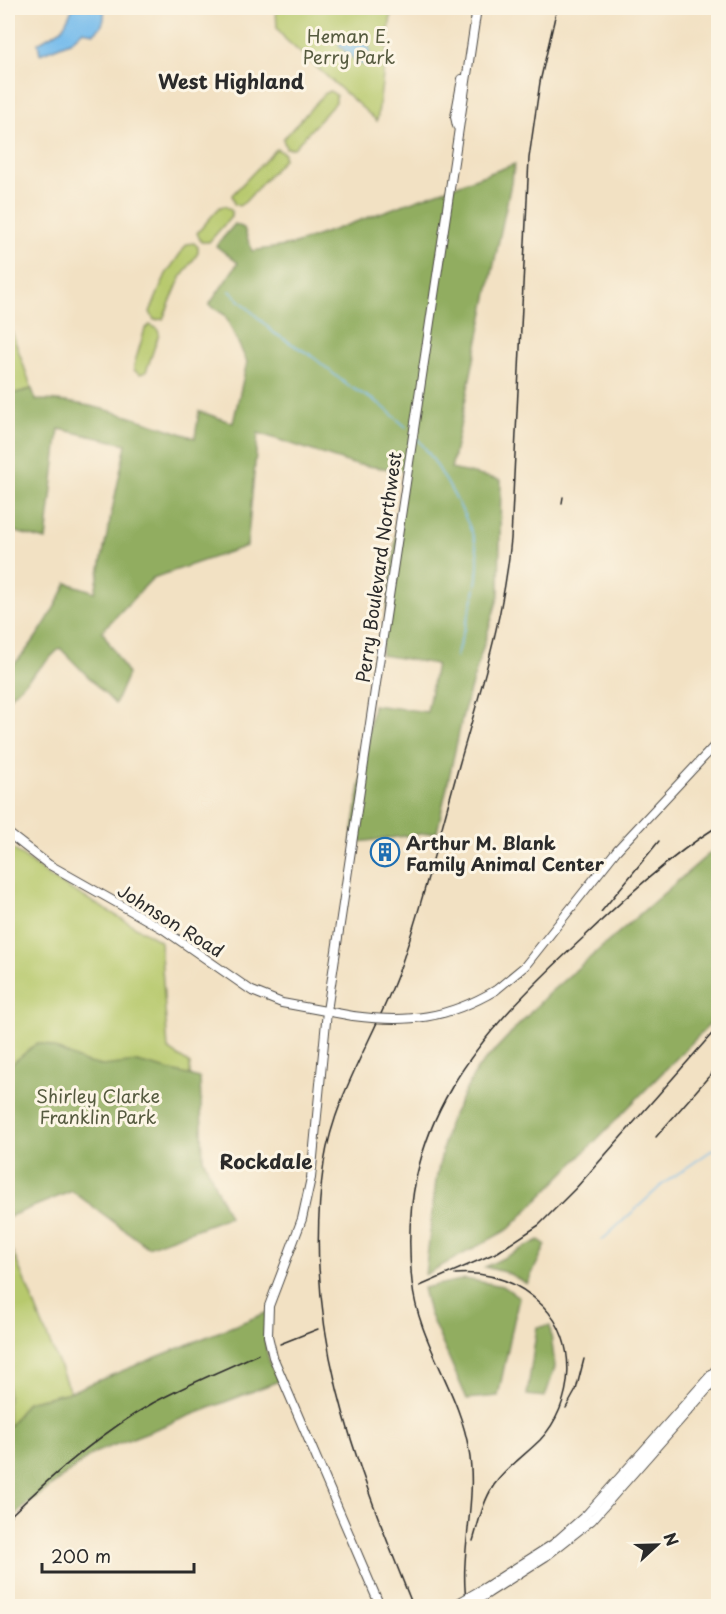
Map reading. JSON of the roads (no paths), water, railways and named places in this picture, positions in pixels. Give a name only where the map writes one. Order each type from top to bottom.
[{"type":"main road","points":[[467,1606],[553,1544],[587,1514],[718,1367]]},
{"type":"main road","points":[[453,1606],[485,1591],[545,1557],[592,1520],[634,1476],[718,1377]]},
{"type":"street","name":"Perry Boulevard Northwest","points":[[380,1606],[273,1357],[268,1336],[269,1306],[302,1219],[311,1178],[327,1011],[458,127],[464,107],[475,8]]},
{"type":"street","name":"Johnson Road","points":[[8,833],[48,864],[163,929],[252,991],[282,1003],[353,1016],[389,1020],[439,1015],[463,1007],[496,990],[525,966],[617,850],[718,742]]},
{"type":"water","points":[[73,8],[104,8],[102,25],[94,33],[82,31],[70,42],[40,54],[38,43],[62,29]]},
{"type":"water","points":[[343,34],[368,45],[370,50],[366,65],[358,63],[339,46],[339,36]]},
{"type":"waterway","points":[[8,13],[19,8]]},
{"type":"waterway","points":[[230,291],[274,333],[312,356],[347,385],[380,404],[406,427]]},
{"type":"waterway","points":[[416,437],[434,461],[454,495],[476,546],[478,559],[476,583],[456,657]]},
{"type":"waterway","points":[[602,1240],[663,1184],[718,1146]]},
{"type":"railway","points":[[413,1606],[371,1498],[353,1444],[337,1390],[326,1336],[319,1280],[319,1223],[324,1163],[329,1137],[346,1089],[389,995],[408,945],[484,680],[503,596],[511,539],[529,158],[540,82],[557,8]]},
{"type":"railway","points":[[562,503],[563,497]]},
{"type":"railway","points":[[467,1606],[465,1568],[471,1490],[469,1451],[457,1408],[422,1326],[412,1282],[410,1226],[417,1176],[431,1130],[452,1088],[478,1048],[510,1011],[545,974],[632,892],[665,864],[718,826]]},
{"type":"railway","points":[[601,912],[659,841]]},
{"type":"railway","points":[[420,1286],[498,1252],[539,1225],[576,1188],[718,1027]]},
{"type":"railway","points":[[656,1137],[718,1066]]},
{"type":"railway","points":[[455,1274],[491,1276],[524,1290],[543,1306],[555,1321],[567,1355],[568,1373],[560,1409],[540,1440],[510,1467],[490,1491],[473,1541]]},
{"type":"railway","points":[[280,1344],[318,1329]]},
{"type":"railway","points":[[8,1518],[77,1456],[133,1415],[178,1390],[258,1354]]},
{"type":"railway","points":[[566,1408],[576,1390],[584,1359]]},
{"type":"place","name":"Arthur M. Blank Family Animal Center","points":[[385,852]]},
{"type":"district","name":"West Highland","points":[[231,81]]},
{"type":"district","name":"Rockdale","points":[[266,1161]]},
{"type":"park label","name":"Heman E. Perry Park","points":[[349,45]]},
{"type":"park label","name":"Shirley Clarke Franklin Park","points":[[98,1105]]}]
